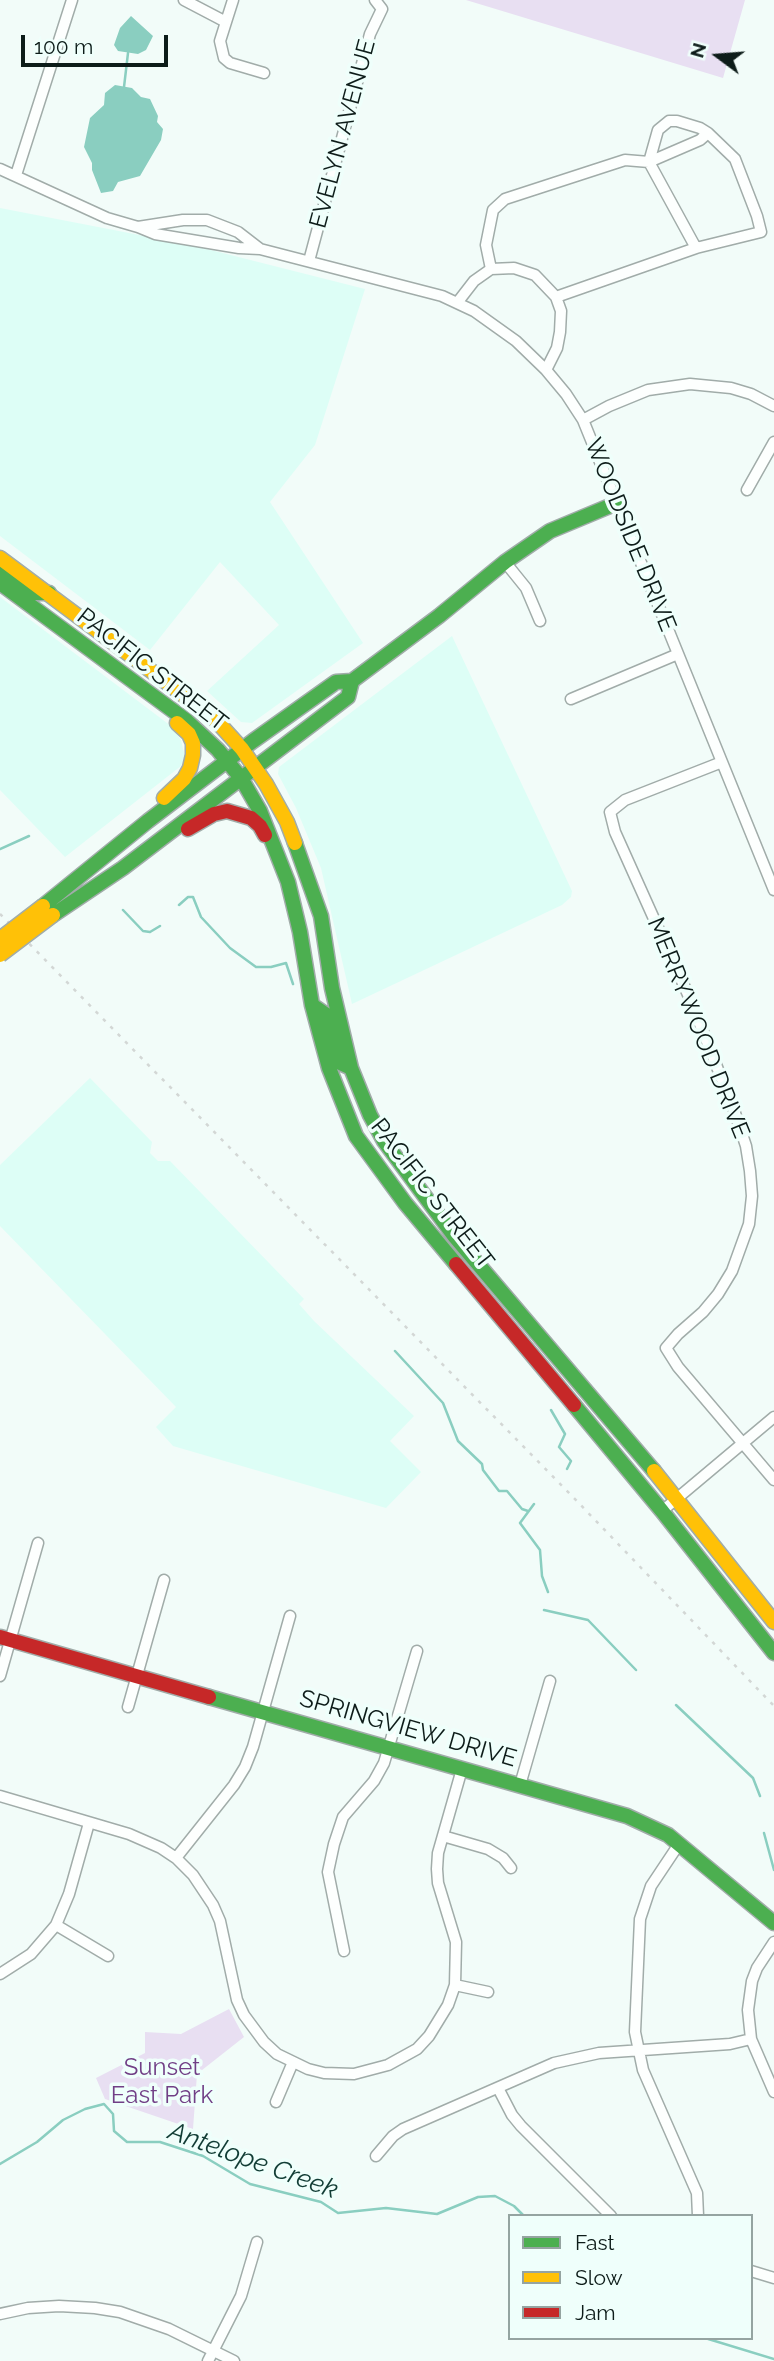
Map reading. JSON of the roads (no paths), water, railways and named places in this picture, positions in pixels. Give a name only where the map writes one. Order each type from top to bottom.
[{"type":"main road","points":[[0,955],[148,821],[242,749],[336,682],[352,681],[439,616],[505,562],[550,531],[617,503]]},
{"type":"main road","name":"PACIFIC STREET","points":[[0,558],[191,699],[213,717],[242,749],[286,822],[321,916],[332,988],[351,1068],[384,1141],[455,1237],[676,1497],[774,1622]]},
{"type":"main road","points":[[0,572],[31,593],[49,593]]},
{"type":"main road","name":"PACIFIC STREET","points":[[0,583],[187,721],[241,778],[260,811],[278,852],[298,921],[312,1005],[334,1084],[347,1118],[367,1151],[443,1248],[662,1511],[774,1653]]},
{"type":"main road","points":[[134,681],[142,696],[189,734],[193,749],[190,768],[184,779],[158,803],[148,821]]},
{"type":"main road","points":[[0,939],[122,868],[348,697],[352,681]]},
{"type":"main road","points":[[160,839],[182,833],[199,821],[227,811],[251,818],[278,852]]},
{"type":"main road","points":[[312,1005],[328,1016],[338,1062],[351,1068]]},
{"type":"main road","points":[[367,1151],[384,1141]]},
{"type":"main road","points":[[443,1248],[455,1237]]},
{"type":"main road","points":[[752,1627],[764,1627],[774,1638]]},
{"type":"main road","name":"SPRINGVIEW DRIVE","points":[[5,1638],[627,1816],[656,1828],[678,1844],[774,1923]]},
{"type":"street","points":[[16,175],[72,0]]},
{"type":"street","points":[[184,0],[226,22]]},
{"type":"street","points":[[233,0],[220,41],[224,58],[230,63],[264,73]]},
{"type":"street","name":"EVELYN AVENUE","points":[[309,261],[378,5]]},
{"type":"street","points":[[556,297],[696,248],[761,232],[735,159],[708,132],[689,124],[669,121],[658,130],[649,162],[696,248]]},
{"type":"street","points":[[491,269],[486,245],[494,210],[505,199],[625,160],[649,162],[700,140],[708,132]]},
{"type":"street","points":[[0,169],[107,218],[155,234],[260,249]]},
{"type":"street","points":[[138,228],[183,220],[207,220],[238,232],[260,249]]},
{"type":"street","name":"WOODSIDE DRIVE","points":[[260,249],[415,288],[457,303],[482,316],[507,334],[546,370],[566,394],[583,420],[773,883]]},
{"type":"street","points":[[457,303],[474,281],[491,269],[514,268],[535,275],[556,297],[561,311],[556,348],[546,370]]},
{"type":"street","points":[[583,420],[648,390],[690,384],[731,388],[773,402]]},
{"type":"street","points":[[747,490],[774,442]]},
{"type":"street","points":[[505,562],[526,588],[540,621]]},
{"type":"street","points":[[571,699],[678,654]]},
{"type":"street","name":"MERRYWOOD DRIVE","points":[[722,762],[625,800],[610,811],[615,832],[690,999],[746,1146],[752,1196],[749,1224],[732,1271],[719,1294],[666,1348],[678,1367],[743,1443]]},
{"type":"street","points":[[662,1511],[774,1417]]},
{"type":"street","points":[[743,1443],[774,1480]]},
{"type":"street","points":[[0,1676],[5,1638],[38,1544]]},
{"type":"street","points":[[128,1707],[164,1580]]},
{"type":"street","points":[[176,1858],[234,1785],[245,1767],[290,1616]]},
{"type":"street","points":[[344,1951],[328,1872],[334,1844],[344,1817],[374,1781],[390,1748],[417,1651]]},
{"type":"street","points":[[520,1785],[550,1681]]},
{"type":"street","points":[[0,1796],[146,1840],[176,1858],[193,1875],[213,1905],[220,1922],[232,1983],[244,2015],[264,2042],[293,2062],[324,2073],[354,2074],[372,2071],[404,2058],[417,2049],[435,2028],[449,2005],[456,1985],[456,1942],[438,1883],[437,1869],[443,1836],[462,1769]]},
{"type":"street","points":[[0,1974],[31,1954],[56,1925],[69,1894],[89,1823]]},
{"type":"street","points":[[443,1836],[488,1849],[503,1858],[511,1868]]},
{"type":"street","points":[[678,1844],[651,1886],[640,1919],[635,2032],[643,2070],[697,2193],[698,2214]]},
{"type":"street","points":[[56,1925],[108,1956]]},
{"type":"street","points":[[774,1942],[752,1981],[748,2010],[751,2039],[774,2092]]},
{"type":"street","points":[[456,1985],[488,1992]]},
{"type":"street","points":[[376,2156],[393,2136],[403,2129],[568,2058],[730,2044],[751,2039]]},
{"type":"street","points":[[275,2102],[293,2062]]},
{"type":"street","points":[[498,2088],[521,2126],[609,2214]]},
{"type":"street","points":[[211,2356],[241,2296],[257,2242]]},
{"type":"street","points":[[753,2272],[774,2278]]},
{"type":"street","points":[[0,2314],[28,2308],[59,2306],[95,2308],[152,2322],[211,2356],[234,2361]]},
{"type":"waterway","points":[[124,87],[128,53]]},
{"type":"waterway","points":[[0,849],[29,836]]},
{"type":"waterway","points":[[179,905],[188,897],[193,897],[201,917],[230,948],[256,967],[286,963],[293,984]]},
{"type":"waterway","points":[[123,910],[143,931],[150,932],[160,926]]},
{"type":"waterway","points":[[395,1351],[443,1403],[458,1441],[482,1464],[483,1470],[499,1491],[507,1491],[522,1509],[528,1511]]},
{"type":"waterway","points":[[551,1410],[565,1434],[559,1447],[571,1461],[567,1469]]},
{"type":"waterway","points":[[534,1504],[520,1523],[540,1550],[542,1576],[548,1592]]},
{"type":"waterway","points":[[544,1610],[588,1620],[636,1670]]},
{"type":"waterway","points":[[676,1705],[753,1778],[760,1796]]},
{"type":"waterway","points":[[764,1833],[774,1870]]},
{"type":"waterway","name":"Antelope Creek","points":[[0,2164],[37,2142],[63,2120],[85,2109],[104,2104],[113,2114],[114,2131],[127,2142],[160,2142],[203,2156],[250,2184],[321,2202],[338,2213],[386,2208],[437,2214],[478,2197],[495,2196],[514,2206],[522,2214]]},
{"type":"waterway","name":"Antelope Creek","points":[[712,2340],[774,2359]]},
{"type":"railway","points":[[0,914],[572,1496],[774,1706]]},
{"type":"park label","name":"Sunset East Park","points":[[162,2082]]}]
